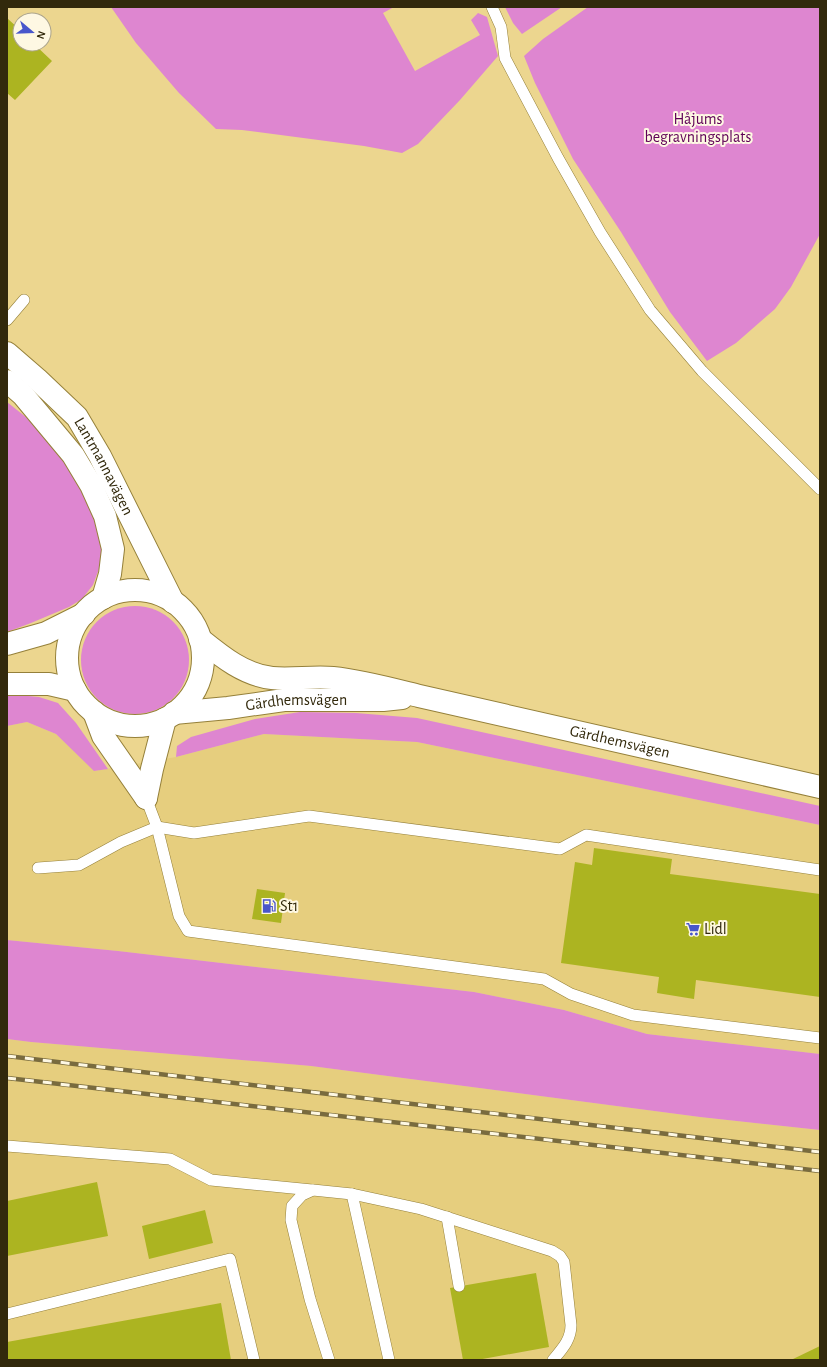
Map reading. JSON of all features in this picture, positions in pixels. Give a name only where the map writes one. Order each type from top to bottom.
[{"type":"main road","name":"Lantmannavägen","points":[[7,353],[37,378],[77,418],[100,456],[173,602]]},
{"type":"main road","name":"Lantmannavägen","points":[[7,381],[23,395],[73,455],[91,485],[105,516],[113,549],[110,574],[103,598]]},
{"type":"main road","points":[[138,590],[151,592],[173,602],[185,612],[194,625],[200,639],[203,653],[202,667],[199,680],[193,693],[185,704],[170,716],[153,723],[141,726],[129,726],[104,719],[84,702],[75,690],[69,675],[67,659],[69,643],[75,628],[92,605],[114,593],[138,590]]},
{"type":"main road","points":[[7,644],[46,633],[84,614]]},
{"type":"main road","name":"Gärdhemsvägen","points":[[200,639],[228,661],[252,673],[271,678],[332,678],[370,683],[419,696],[820,787]]},
{"type":"main road","points":[[7,684],[49,684],[75,690]]},
{"type":"main road","name":"Gärdhemsvägen","points":[[170,716],[284,700],[383,700],[419,696]]},
{"type":"main road","points":[[94,712],[104,736],[146,798]]},
{"type":"main road","points":[[146,798],[152,769],[170,716]]},
{"type":"lane","points":[[492,7],[501,27],[505,58],[558,158],[600,232],[650,310],[702,371],[820,489]]},
{"type":"lane","points":[[7,320],[24,300]]},
{"type":"lane","points":[[146,798],[157,827],[179,916],[188,931],[544,979],[571,994],[633,1015],[820,1038]]},
{"type":"lane","points":[[38,868],[79,865],[121,842],[157,827],[194,833],[309,816],[560,849],[586,835],[820,870]]},
{"type":"lane","points":[[7,1146],[170,1159],[211,1180],[352,1194],[447,1216],[552,1251],[560,1256],[564,1262],[571,1325],[571,1335],[553,1360]]},
{"type":"lane","points":[[313,1190],[302,1195],[292,1206],[291,1220],[310,1299],[329,1360]]},
{"type":"lane","points":[[352,1194],[388,1360]]},
{"type":"lane","points":[[447,1216],[459,1286]]},
{"type":"lane","points":[[7,1314],[230,1259],[254,1360]]},
{"type":"shaded area","points":[[27,722],[56,734],[95,771],[176,757],[264,734],[417,742],[820,825],[820,1054],[647,1034],[564,1010],[474,992],[118,951],[7,940],[7,726]]},
{"type":"shaded area","points":[[7,1039],[311,1066],[700,1117],[820,1130],[820,1360],[7,1360]]},
{"type":"green space","points":[[111,7],[394,7],[383,13],[415,71],[480,35],[471,20],[478,13],[487,17],[498,56],[460,100],[418,144],[402,153],[364,146],[242,130],[216,129],[179,93],[136,43]]},
{"type":"green space","points":[[505,7],[562,7],[522,34],[513,23]]},
{"type":"green space","name":"Håjums begravningsplats","points":[[588,7],[820,7],[820,234],[791,287],[775,309],[736,343],[707,361],[670,312],[621,232],[573,159],[535,83],[524,56],[543,39]]},
{"type":"green space","points":[[7,402],[32,422],[70,463],[100,529],[102,551],[99,569],[93,585],[82,599],[69,607],[7,632]]},
{"type":"green space","points":[[135,606],[156,610],[173,622],[185,639],[189,660],[185,681],[173,698],[156,710],[135,714],[114,710],[97,698],[85,681],[81,660],[85,639],[97,622],[114,610]]},
{"type":"green space","points":[[18,695],[39,697],[58,703],[76,723],[108,769],[94,771],[56,734],[27,722],[7,726],[7,696]]},
{"type":"green space","points":[[300,712],[356,713],[417,718],[820,806],[820,825],[417,742],[264,734],[176,757],[177,746],[191,737],[255,719]]},
{"type":"green space","points":[[7,940],[118,951],[474,992],[564,1010],[647,1034],[820,1054],[820,1130],[700,1117],[311,1066],[7,1039]]},
{"type":"building","points":[[7,18],[12,23],[12,52],[42,52],[52,61],[15,100],[7,93]]},
{"type":"building","name":"Lidl","points":[[594,848],[672,859],[670,874],[820,894],[820,997],[696,980],[694,999],[657,993],[659,977],[561,963],[575,862],[592,865]]},
{"type":"building","name":"St1","points":[[257,889],[285,893],[281,923],[252,919]]},
{"type":"building","points":[[97,1182],[108,1236],[7,1256],[7,1201]]},
{"type":"building","points":[[205,1210],[213,1243],[149,1259],[142,1226]]},
{"type":"building","points":[[536,1273],[549,1347],[477,1360],[463,1360],[450,1288]]},
{"type":"building","points":[[221,1303],[231,1360],[7,1360],[7,1342]]},
{"type":"building","points":[[820,1346],[820,1360],[791,1360]]},
{"type":"railway","points":[[7,1056],[820,1152]]},
{"type":"railway","points":[[7,1078],[820,1171]]},
{"type":"place","name":"St1","points":[[269,906]]},
{"type":"place","name":"Lidl","points":[[693,929]]}]
